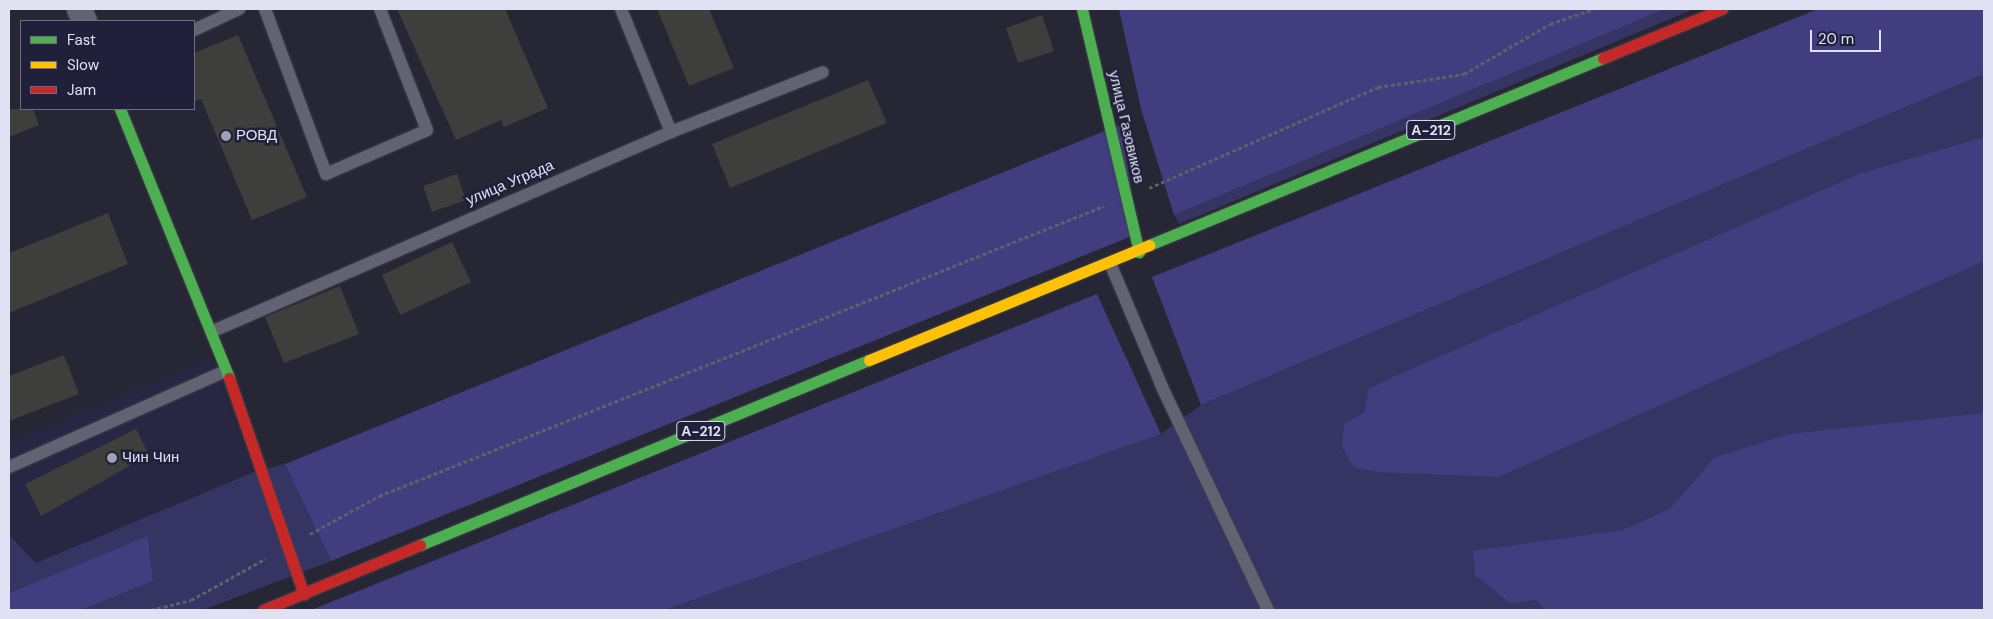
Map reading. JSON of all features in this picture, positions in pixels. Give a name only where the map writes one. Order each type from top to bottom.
[{"type":"main road","name":"улица Газовиков","points":[[1082,9],[1139,252]]},
{"type":"main road","name":"А-212","points":[[263,610],[1139,252],[1722,9]]},
{"type":"main road","points":[[120,110],[213,330],[304,594]]},
{"type":"lane","points":[[195,30],[239,9]]},
{"type":"lane","points":[[265,9],[326,174],[428,130],[380,9]]},
{"type":"lane","points":[[621,9],[672,132]]},
{"type":"lane","name":"улица Уграда","points":[[213,330],[672,132],[823,72]]},
{"type":"lane","points":[[1110,263],[1162,387],[1268,610]]},
{"type":"lane","points":[[9,466],[226,371]]},
{"type":"path","points":[[150,610],[191,600],[380,496],[1127,197],[1378,87],[1464,74],[1550,24],[1594,9]]},
{"type":"shaded area","points":[[1119,9],[1665,9],[1174,215],[1141,109]]},
{"type":"shaded area","points":[[1665,9],[1694,9],[1179,224],[1174,215]]},
{"type":"shaded area","points":[[1818,9],[1984,9],[1984,74],[1201,405],[1152,277]]},
{"type":"shaded area","points":[[1984,74],[1984,610],[665,610],[1161,434],[1201,405]]},
{"type":"shaded area","points":[[1122,124],[1137,234],[331,561],[285,464]]},
{"type":"shaded area","points":[[1984,137],[1984,261],[1498,477],[1377,472],[1354,467],[1342,447],[1344,424],[1365,412],[1368,389],[1859,174]]},
{"type":"shaded area","points":[[1097,294],[1161,434],[665,610],[311,610]]},
{"type":"shaded area","points":[[211,358],[254,472],[36,563],[9,535],[9,443]]},
{"type":"shaded area","points":[[1984,413],[1984,610],[1545,610],[1536,600],[1510,603],[1475,575],[1473,551],[1623,530],[1670,509],[1714,458],[1789,434]]},
{"type":"shaded area","points":[[285,464],[331,561],[203,610],[81,610],[153,581],[148,537],[9,593],[9,535],[36,563],[254,472]]},
{"type":"shaded area","points":[[148,536],[153,581],[81,610],[9,610],[9,593]]},
{"type":"building","points":[[397,9],[505,9],[548,108],[504,127],[501,120],[456,140]]},
{"type":"building","points":[[657,9],[709,9],[734,68],[689,86]]},
{"type":"building","points":[[1042,15],[1054,51],[1018,63],[1006,28]]},
{"type":"building","points":[[238,35],[307,197],[252,220],[201,99],[195,102],[195,53]]},
{"type":"building","points":[[868,80],[887,123],[730,188],[712,144]]},
{"type":"building","points":[[9,109],[33,110],[39,125],[9,137]]},
{"type":"building","points":[[457,174],[466,200],[432,212],[423,186]]},
{"type":"building","points":[[108,213],[128,264],[9,313],[9,253]]},
{"type":"building","points":[[452,242],[471,282],[400,315],[382,275]]},
{"type":"building","points":[[340,286],[359,334],[284,363],[265,317]]},
{"type":"building","points":[[64,355],[79,394],[9,421],[9,376]]},
{"type":"building","points":[[136,429],[149,455],[41,516],[25,484]]},
{"type":"traffic: fast","points":[[1082,9],[1139,252]]},
{"type":"traffic: fast","points":[[1149,245],[1603,58]]},
{"type":"traffic: fast","points":[[120,110],[229,378]]},
{"type":"traffic: fast","points":[[420,545],[869,360]]},
{"type":"traffic: slow","points":[[869,360],[1149,245]]},
{"type":"traffic: jam","points":[[1603,58],[1722,9]]},
{"type":"traffic: jam","points":[[229,378],[304,594]]},
{"type":"traffic: jam","points":[[263,610],[420,545]]},
{"type":"place","name":"РОВД","points":[[226,136]]},
{"type":"place","name":"Чин Чин","points":[[112,458]]}]
